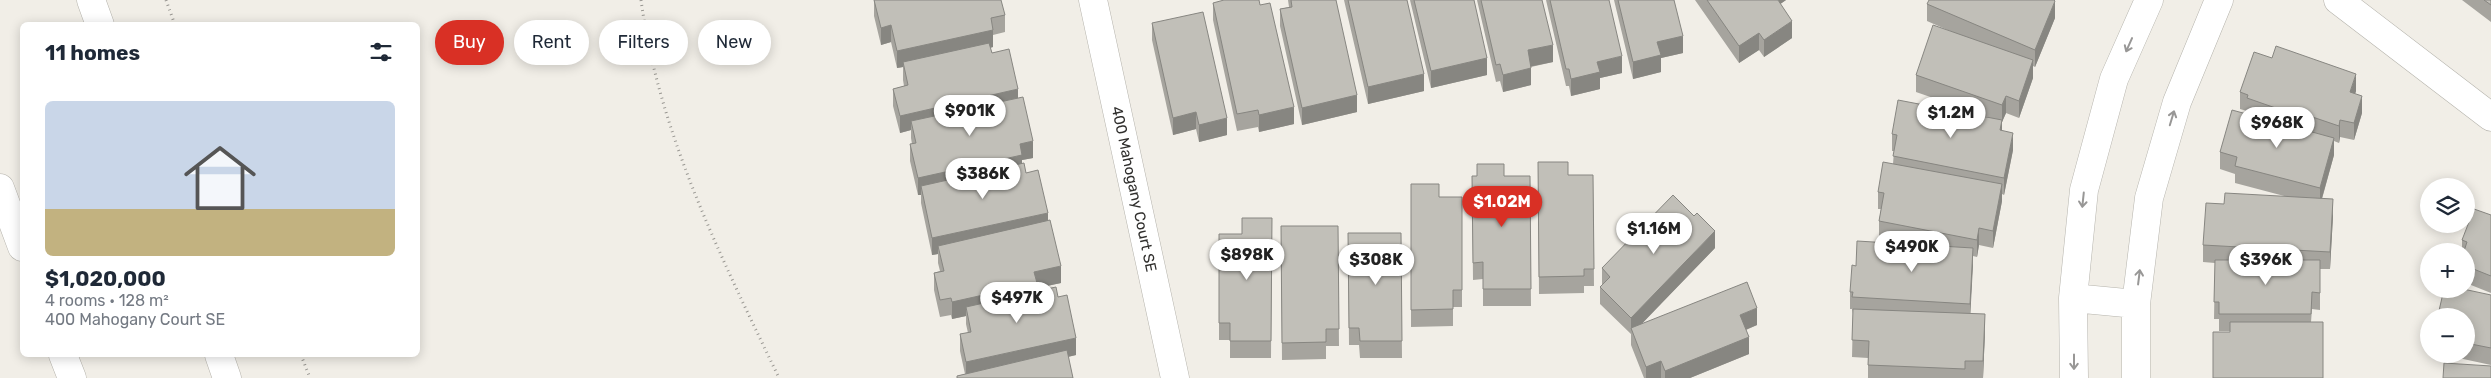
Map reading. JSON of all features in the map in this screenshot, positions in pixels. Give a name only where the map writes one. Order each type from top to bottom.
[{"type":"street","points":[[91,0],[99,22]]},
{"type":"street","name":"400 Mahogany Court SE","points":[[1093,0],[1175,378]]},
{"type":"street","points":[[2074,378],[2073,298],[2084,190],[2114,79],[2149,0]]},
{"type":"street","points":[[2136,378],[2136,304],[2149,198],[2177,102],[2219,0]]},
{"type":"street","points":[[2338,0],[2491,117]]},
{"type":"street","points":[[0,188],[20,242]]},
{"type":"street","points":[[2073,298],[2136,304]]},
{"type":"street","points":[[64,357],[72,378]]},
{"type":"street","points":[[220,357],[227,378]]},
{"type":"path","points":[[166,0],[174,22]]},
{"type":"path","points":[[641,0],[646,34],[662,104],[683,162],[730,276],[779,378]]},
{"type":"path","points":[[302,357],[310,378]]},
{"type":"building","points":[[874,0],[1001,0],[1005,15],[991,18],[993,30],[897,51],[891,25],[881,28]]},
{"type":"building","points":[[1224,0],[1259,0],[1260,5],[1270,3],[1294,107],[1259,115],[1258,110],[1237,114],[1213,3]]},
{"type":"building","points":[[1291,0],[1336,0],[1357,95],[1302,108],[1280,9],[1292,7]]},
{"type":"building","points":[[1348,0],[1407,0],[1424,74],[1368,87]]},
{"type":"building","points":[[1414,0],[1474,0],[1487,58],[1431,71]]},
{"type":"building","points":[[1481,0],[1542,0],[1553,45],[1528,50],[1531,68],[1503,75],[1500,64],[1496,65]]},
{"type":"building","points":[[1550,0],[1609,0],[1622,56],[1597,62],[1600,72],[1571,79],[1569,69],[1566,69]]},
{"type":"building","points":[[1618,0],[1674,0],[1683,36],[1657,42],[1661,55],[1633,62]]},
{"type":"building","points":[[1707,0],[1778,0],[1792,21],[1764,40],[1759,33],[1739,46]]},
{"type":"building","points":[[1929,0],[2055,1],[2035,50],[1927,4]]},
{"type":"building","points":[[2484,0],[2491,0],[2491,5]]},
{"type":"building","points":[[1203,12],[1227,118],[1199,125],[1196,112],[1173,118],[1152,23]]},
{"type":"building","points":[[1933,25],[2033,60],[2019,101],[2006,96],[2002,105],[1916,75]]},
{"type":"building","points":[[989,43],[992,53],[1009,49],[1018,89],[900,116],[893,89],[908,85],[903,62]]},
{"type":"building","points":[[2276,46],[2356,74],[2350,92],[2362,96],[2354,123],[2340,120],[2339,126],[2289,109],[2287,112],[2247,98],[2248,95],[2240,92],[2254,52],[2272,58]]},
{"type":"building","points":[[1023,97],[1033,141],[1020,144],[1022,155],[918,178],[910,144],[916,143],[911,121]]},
{"type":"building","points":[[1898,100],[2002,120],[2000,130],[2013,133],[2004,178],[1893,156],[1897,135],[1892,134]]},
{"type":"building","points":[[2232,110],[2334,138],[2320,188],[2235,166],[2237,157],[2220,152]]},
{"type":"building","points":[[1538,162],[1568,162],[1568,175],[1593,175],[1594,269],[1584,269],[1584,276],[1539,277]]},
{"type":"building","points":[[1883,162],[2002,184],[1993,231],[1979,228],[1977,240],[1879,221],[1884,193],[1878,192]]},
{"type":"building","points":[[1024,163],[1026,173],[1038,170],[1048,213],[932,238],[921,186]]},
{"type":"building","points":[[1477,164],[1504,164],[1504,176],[1530,176],[1531,289],[1483,289],[1483,262],[1473,263],[1472,176],[1477,176]]},
{"type":"building","points":[[1411,184],[1439,184],[1439,197],[1462,197],[1462,290],[1453,290],[1453,309],[1411,310]]},
{"type":"building","points":[[2225,193],[2333,199],[2330,252],[2203,245],[2206,203],[2224,204]]},
{"type":"building","points":[[1673,195],[1694,216],[1697,213],[1715,231],[1631,318],[1600,287],[1610,277],[1602,268]]},
{"type":"building","points":[[2475,209],[2491,215],[2491,276],[2475,270],[2475,243],[2467,243],[2462,240],[2465,233],[2475,233]]},
{"type":"building","points":[[1242,218],[1272,218],[1271,341],[1230,341],[1230,323],[1219,323],[1219,234],[1242,234]]},
{"type":"building","points":[[1050,220],[1061,266],[1034,272],[1037,283],[952,302],[951,298],[940,300],[934,273],[944,271],[938,246]]},
{"type":"building","points":[[1281,226],[1338,226],[1339,329],[1326,329],[1326,342],[1282,343]]},
{"type":"building","points":[[1348,233],[1401,233],[1402,341],[1360,341],[1359,328],[1349,328]]},
{"type":"building","points":[[1857,241],[1973,248],[1970,304],[1852,297],[1853,292],[1850,292],[1852,265],[1856,266]]},
{"type":"building","points":[[2215,260],[2320,260],[2320,293],[2312,292],[2311,314],[2219,314],[2219,302],[2214,302]]},
{"type":"building","points":[[1747,282],[1757,308],[1740,315],[1749,337],[1665,371],[1661,361],[1646,367],[1631,328]]},
{"type":"building","points":[[1056,287],[1058,297],[1067,295],[1076,338],[966,362],[960,334],[971,332],[966,307]]},
{"type":"building","points":[[2475,292],[2491,295],[2491,348],[2475,345],[2475,308],[2440,308],[2442,298],[2475,298]]},
{"type":"building","points":[[1853,309],[1985,314],[1983,361],[1965,361],[1965,369],[1868,365],[1869,341],[1852,340]]},
{"type":"building","points":[[2230,322],[2323,322],[2323,378],[2213,378],[2213,332],[2230,332]]},
{"type":"building","points":[[1067,350],[1073,378],[957,378],[957,376]]},
{"type":"building","points":[[2444,363],[2491,366],[2491,378],[2443,378]]}]
